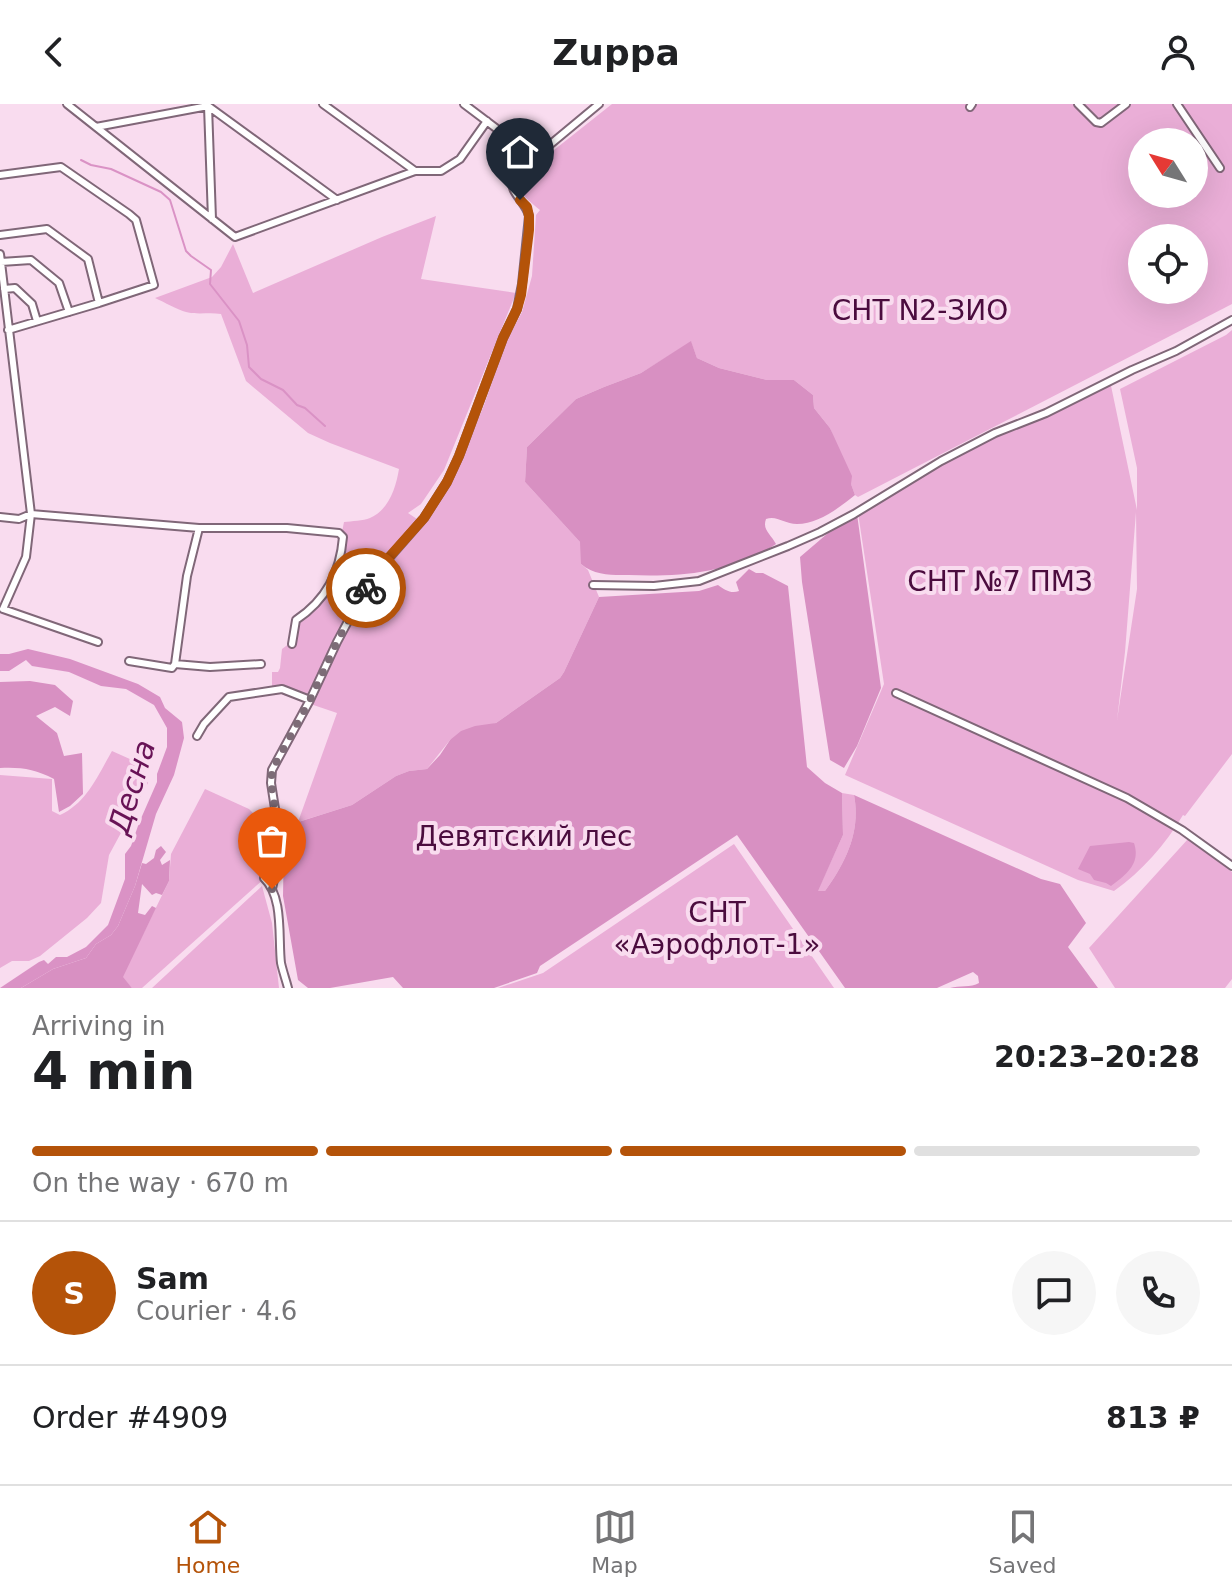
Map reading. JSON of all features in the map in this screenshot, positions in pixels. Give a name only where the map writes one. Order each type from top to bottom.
[{"type":"street","points":[[67,104],[235,237],[415,171],[441,171],[460,159],[487,121]]},
{"type":"street","points":[[323,104],[415,171]]},
{"type":"street","points":[[464,104],[534,157]]},
{"type":"street","points":[[272,889],[277,865],[278,828],[272,795],[272,770],[370,580],[424,518],[447,482],[517,309],[529,216],[527,207],[512,189],[511,177],[599,104]]},
{"type":"street","points":[[1078,104],[1096,122],[1101,123],[1126,104]]},
{"type":"street","points":[[1177,104],[1220,168]]},
{"type":"street","points":[[96,127],[208,105],[337,200]]},
{"type":"street","points":[[208,105],[212,219]]},
{"type":"street","points":[[0,175],[61,167],[129,214],[136,220],[154,285],[8,330]]},
{"type":"street","points":[[0,235],[47,229],[88,259],[99,303]]},
{"type":"street","points":[[0,254],[31,514],[26,557],[2,609],[98,642]]},
{"type":"street","points":[[1,262],[31,260],[59,283],[69,312]]},
{"type":"street","points":[[4,289],[15,288],[24,296],[32,304],[37,321]]},
{"type":"street","points":[[593,585],[654,586],[699,581],[788,546],[854,514],[941,461],[995,433],[1046,413],[1176,351],[1232,320]]},
{"type":"street","points":[[0,517],[19,519],[31,514],[199,528],[287,528],[339,533],[343,537],[341,555],[333,577],[320,601],[296,620],[292,644]]},
{"type":"street","points":[[129,661],[172,668],[175,664],[187,576],[199,528]]},
{"type":"street","points":[[175,664],[210,667],[261,664]]},
{"type":"street","points":[[197,736],[229,697],[282,689],[310,700]]},
{"type":"street","points":[[896,693],[1127,798],[1186,832],[1232,866]]},
{"type":"street","points":[[264,878],[270,884],[278,908],[281,963],[288,988]]},
{"type":"green space","name":"СНТ N2-ЗИО","points":[[612,104],[1232,104],[1232,304],[858,497],[830,428],[814,408],[813,395],[794,380],[767,380],[719,368],[697,358],[691,342],[641,373],[576,399],[527,447],[525,482],[581,543],[581,564],[588,570],[599,597],[564,672],[496,723],[450,740],[427,769],[396,776],[352,805],[298,822],[337,713],[272,691],[272,672],[278,672],[280,668],[282,649],[290,643],[295,616],[316,598],[330,575],[344,522],[367,519],[382,510],[394,490],[399,469],[308,433],[246,381],[221,314],[186,312],[155,298],[212,277],[233,244],[253,293],[436,216],[421,279],[516,293],[444,470],[421,504],[408,513],[423,523],[458,468],[506,342],[522,312],[532,276],[536,215],[540,210],[522,193],[515,181]]},
{"type":"green space","name":"СНТ №7 ПМЗ","points":[[1232,330],[1232,754],[1152,857],[1114,891],[1078,880],[845,775],[884,684],[858,513],[978,442],[1110,381],[1137,510],[1137,468],[1120,389]],"holes":[[[1136,512],[1137,589],[1117,720]]]},
{"type":"green space","points":[[691,341],[697,358],[719,368],[767,380],[794,380],[813,395],[814,408],[830,428],[852,476],[855,495],[813,521],[797,524],[766,519],[766,529],[776,544],[760,554],[724,567],[667,575],[610,575],[592,571],[581,564],[580,542],[525,482],[527,447],[576,399],[641,373]]},
{"type":"green space","points":[[857,514],[881,688],[857,746],[844,768],[830,760],[800,557],[834,528]]},
{"type":"green space","name":"Девятский лес","points":[[749,569],[788,586],[807,767],[842,793],[843,835],[818,891],[825,891],[850,846],[855,821],[854,795],[1041,879],[1060,884],[1086,923],[1068,947],[1098,988],[950,988],[979,983],[978,976],[973,972],[937,988],[845,988],[737,835],[540,966],[537,973],[494,988],[403,988],[393,977],[330,988],[308,988],[298,980],[283,896],[284,839],[292,824],[352,805],[396,776],[427,769],[461,731],[496,723],[560,678],[599,597],[699,591],[718,585],[736,592],[739,591],[736,582]]},
{"type":"green space","points":[[30,681],[55,685],[73,701],[70,716],[55,707],[36,716],[57,733],[64,756],[82,753],[83,794],[59,812],[54,779],[28,769],[0,768],[0,682]]},
{"type":"green space","points":[[112,751],[141,764],[148,783],[109,855],[101,903],[40,956],[29,961],[12,961],[0,968],[0,775],[52,779],[52,811],[60,815],[85,796]]},
{"type":"green space","points":[[205,789],[249,809],[270,830],[275,869],[142,988],[132,988],[122,977],[169,881],[171,854]]},
{"type":"green space","points":[[842,793],[854,795],[856,808],[850,846],[833,880],[825,891],[817,892],[843,835]]},
{"type":"green space","points":[[1188,839],[1232,872],[1232,979],[1225,988],[1115,988],[1089,948]]},
{"type":"green space","name":"СНТ «Аэрофлот-1»","points":[[734,844],[834,988],[498,988],[543,973]]},
{"type":"green space","points":[[161,846],[166,852],[160,860],[162,865],[170,860],[169,881],[162,895],[152,895],[142,884],[138,913],[145,915],[152,906],[156,908],[123,977],[132,988],[21,988],[53,969],[86,958],[96,944],[111,935],[118,926],[142,863],[146,864],[154,858]]},
{"type":"green space","points":[[262,886],[272,923],[279,988],[152,988]]},
{"type":"shaded area","points":[[28,649],[70,659],[138,684],[160,697],[165,708],[182,722],[184,738],[174,775],[156,814],[135,886],[118,926],[111,935],[96,944],[86,958],[53,969],[21,988],[0,988],[39,962],[44,960],[48,964],[56,957],[67,957],[86,947],[108,925],[125,879],[125,854],[157,782],[167,747],[167,728],[154,705],[126,689],[101,686],[69,672],[32,666],[26,660],[9,671],[0,671],[0,654]]},
{"type":"shaded area","points":[[1134,843],[1136,850],[1134,863],[1111,886],[1094,880],[1090,874],[1078,869],[1090,846]]},
{"type":"waterway","points":[[81,160],[111,169],[161,192],[170,200],[186,251],[211,270],[210,284],[239,321],[247,345],[249,367],[261,379],[283,390],[325,426]]},
{"type":"way so far","points":[[272,889],[277,865],[278,828],[273,806],[272,770],[366,588]]},
{"type":"route","points":[[366,588],[374,574],[424,518],[459,456],[521,295],[529,216],[527,207],[520,200]]},
{"type":"water label","name":"Десна","points":[[132,787]]}]
